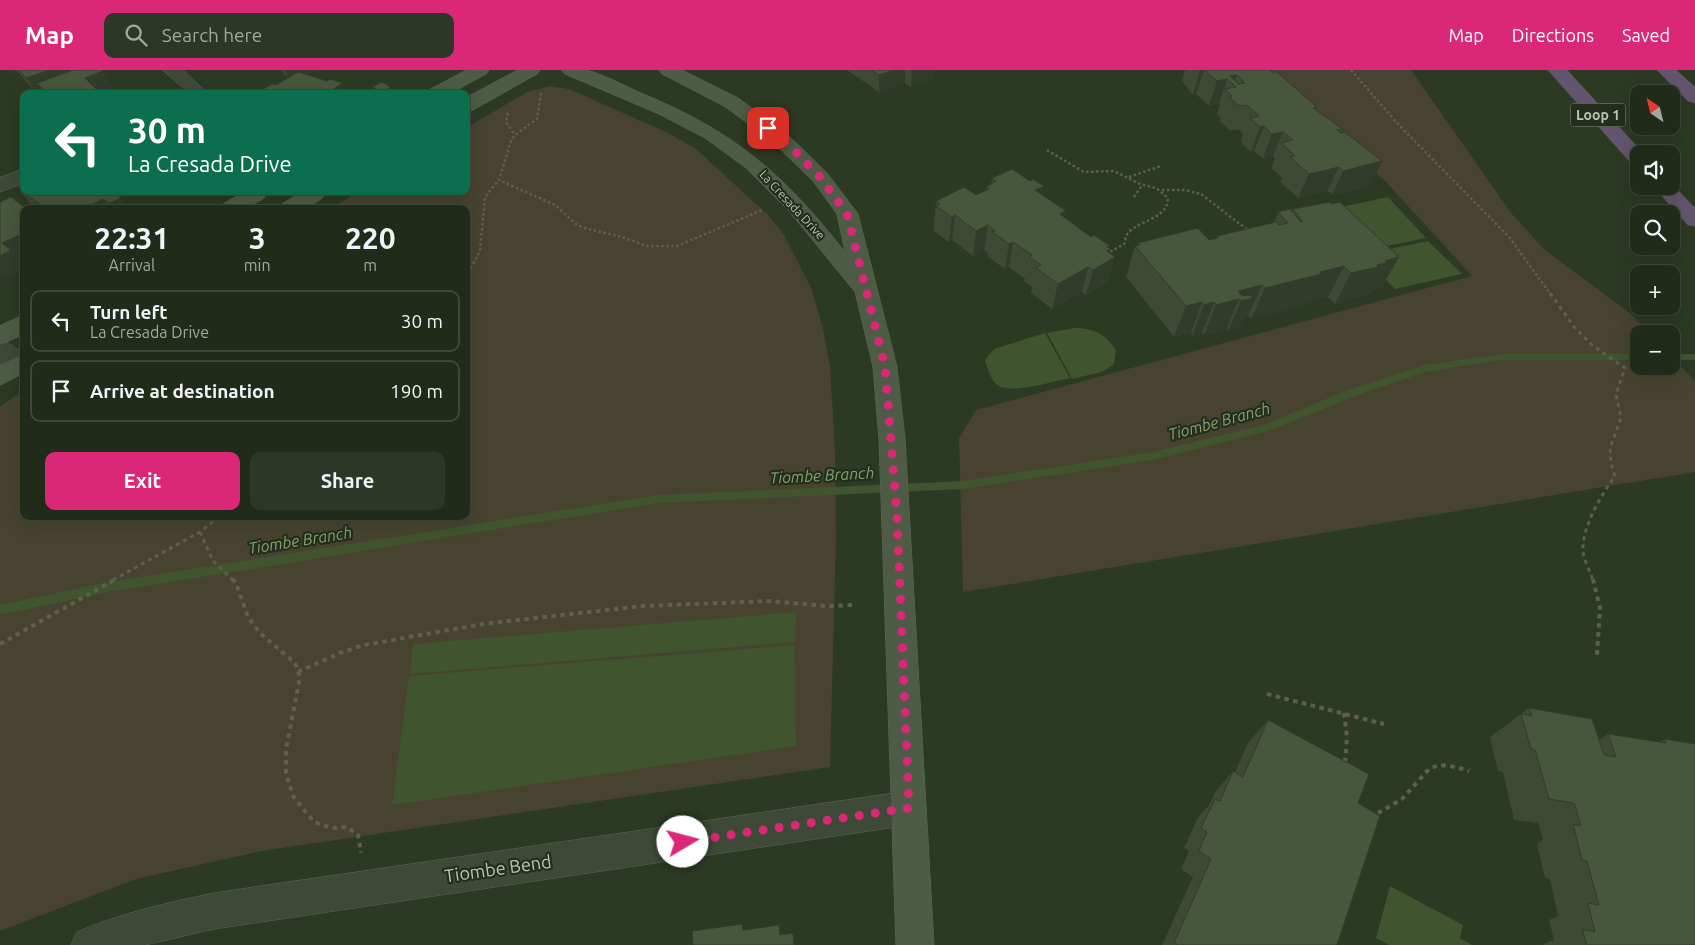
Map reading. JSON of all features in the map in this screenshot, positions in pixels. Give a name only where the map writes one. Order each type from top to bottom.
[{"type":"highway","name":"Loop 1","points":[[1557,70],[1630,150]]},
{"type":"highway","points":[[1666,70],[1695,98]]},
{"type":"highway","points":[[1671,195],[1695,220]]},
{"type":"street","points":[[172,70],[195,90]]},
{"type":"street","points":[[442,90],[480,70]]},
{"type":"street","points":[[470,104],[531,70]]},
{"type":"street","name":"La Cresada Drive","points":[[571,70],[629,94],[707,132],[737,152],[773,182],[793,203],[866,291]]},
{"type":"street","name":"La Cresada Drive","points":[[668,70],[711,90],[755,118],[795,151],[820,177],[847,214],[885,366],[892,439],[916,945]]},
{"type":"street","points":[[0,186],[20,177]]},
{"type":"street","points":[[236,205],[253,195]]},
{"type":"street","points":[[295,205],[311,195]]},
{"type":"street","points":[[0,337],[20,325]]},
{"type":"street","points":[[0,349],[14,367]]},
{"type":"street","name":"Tiombe Bend","points":[[90,945],[139,928],[214,911],[909,808]]},
{"type":"path","points":[[1351,70],[1434,162],[1509,237],[1574,328],[1592,345],[1626,368],[1616,394],[1621,418],[1610,448],[1615,476],[1606,486],[1584,538],[1583,556],[1593,577],[1599,601],[1597,655]]},
{"type":"path","points":[[470,269],[480,251],[485,197],[499,180],[502,165],[515,135],[537,119],[542,88]]},
{"type":"path","points":[[532,98],[541,94]]},
{"type":"path","points":[[510,111],[506,115],[506,119],[515,135]]},
{"type":"path","points":[[1047,150],[1084,172],[1094,173],[1108,170],[1129,177],[1142,185],[1161,190],[1187,190],[1201,194],[1216,203],[1240,227],[1254,233]]},
{"type":"path","points":[[1129,177],[1161,166]]},
{"type":"path","points":[[499,180],[555,205],[576,224],[584,228],[615,235],[647,246],[677,246],[770,206]]},
{"type":"path","points":[[1134,197],[1142,185]]},
{"type":"path","points":[[1105,255],[1124,244],[1128,233],[1163,211],[1168,205],[1168,198],[1161,190]]},
{"type":"path","points":[[0,644],[200,532],[215,520]]},
{"type":"path","points":[[200,532],[213,561],[236,583],[248,617],[260,633],[295,663],[300,677],[286,750],[286,773],[293,796],[314,822],[332,828],[347,826],[358,835],[361,852],[355,890]]},
{"type":"path","points":[[298,672],[340,653],[364,645],[483,624],[642,606],[770,601],[826,606],[854,605]]},
{"type":"path","points":[[1267,694],[1384,724]]},
{"type":"path","points":[[1344,713],[1347,737],[1344,768]]},
{"type":"path","points":[[1378,814],[1401,800],[1427,769],[1436,764],[1450,765],[1469,771]]},
{"type":"shaded area","points":[[1258,70],[1411,70],[1511,213],[1545,250],[1630,313],[1641,325],[1630,325],[1630,375],[1680,375],[1680,365],[1695,381],[1695,472],[963,592],[959,438],[976,410],[1472,276],[1386,182]]},
{"type":"shaded area","points":[[550,86],[569,89],[666,132],[695,148],[770,217],[784,235],[812,290],[823,329],[830,366],[835,449],[836,539],[830,767],[262,851],[136,879],[0,931],[0,406],[20,394],[20,520],[470,520],[470,205],[337,205],[353,195],[470,195],[470,126],[527,92]]},
{"type":"shaded area","points":[[1388,197],[1426,238],[1358,252],[1318,212]]},
{"type":"shaded area","points":[[1428,241],[1462,274],[1395,289],[1361,255]]},
{"type":"shaded area","points":[[1075,328],[1088,329],[1108,340],[1116,350],[1114,364],[1102,372],[1072,379],[1047,333]]},
{"type":"shaded area","points":[[1045,333],[1070,378],[1012,389],[997,385],[991,377],[985,360],[994,349]]},
{"type":"shaded area","points":[[796,612],[795,642],[410,674],[413,644]]},
{"type":"shaded area","points":[[794,645],[796,746],[392,805],[409,676]]},
{"type":"shaded area","points":[[1390,886],[1463,925],[1460,938],[1472,945],[1389,945],[1376,938]]},
{"type":"building","points":[[19,70],[50,70],[26,78]]},
{"type":"building","points":[[73,70],[103,71],[85,78],[97,90],[44,90],[37,83]]},
{"type":"building","points":[[871,70],[894,70],[879,75]]},
{"type":"building","points":[[1204,70],[1270,70],[1277,72],[1317,107],[1313,108],[1343,129],[1337,130],[1340,133],[1345,132],[1382,161],[1343,171],[1339,167],[1309,174],[1290,157],[1295,156],[1281,143],[1293,140],[1283,132],[1272,134],[1264,126],[1260,127],[1250,118],[1259,116],[1248,106],[1238,105],[1229,97],[1232,96],[1225,89],[1236,87],[1227,79],[1217,81]],"holes":[[[1237,75],[1245,83],[1238,84],[1230,76]]]},
{"type":"building","points":[[298,72],[327,81],[330,79],[343,83],[332,90],[262,90],[272,84],[276,85]]},
{"type":"building","points":[[382,82],[391,87],[386,90],[378,90],[372,87]]},
{"type":"building","points":[[1012,169],[1030,181],[1033,179],[1044,186],[1035,190],[1066,211],[1060,214],[1080,229],[1091,237],[1094,235],[1110,246],[1107,247],[1111,250],[1107,251],[1115,257],[1093,270],[1088,267],[1058,284],[1036,268],[1041,265],[1029,257],[1032,255],[1013,242],[1009,244],[992,232],[995,231],[988,225],[976,231],[955,215],[952,217],[936,206],[940,204],[936,201],[964,187],[976,195],[989,189],[986,187],[996,181],[992,178]]},
{"type":"building","points":[[26,195],[117,195],[121,198],[110,203],[103,199],[91,205],[41,205]]},
{"type":"building","points":[[11,197],[22,205],[20,205],[20,235],[2,243],[11,250],[0,256],[0,202]]},
{"type":"building","points":[[1329,202],[1331,204],[1340,202],[1399,257],[1385,261],[1387,263],[1377,265],[1378,267],[1351,273],[1344,266],[1320,272],[1322,274],[1265,288],[1262,285],[1238,291],[1242,296],[1250,295],[1253,298],[1241,301],[1239,299],[1216,305],[1214,302],[1204,305],[1202,302],[1186,306],[1135,246],[1140,245],[1138,243],[1198,228],[1209,240],[1218,238],[1217,236],[1276,222],[1279,225],[1288,223],[1278,212],[1290,209],[1303,222],[1293,209]]},
{"type":"building","points":[[1529,708],[1592,719],[1604,755],[1616,757],[1608,734],[1666,743],[1665,739],[1695,744],[1695,945],[1587,945],[1582,929],[1595,932],[1588,903],[1599,905],[1587,861],[1582,860],[1573,824],[1581,826],[1574,803],[1549,799],[1535,750],[1531,749],[1521,714],[1532,716]]},
{"type":"building","points":[[1268,720],[1369,774],[1358,803],[1380,816],[1337,945],[1178,945],[1174,943],[1211,859],[1199,851],[1207,832],[1201,828],[1215,799],[1220,801],[1233,771],[1243,777]]},
{"type":"building","points":[[742,924],[743,930],[779,925],[780,935],[793,933],[794,945],[693,945],[692,931]]},
{"type":"waterway","name":"Tiombe Branch","points":[[0,610],[103,588],[658,499],[963,485],[1153,456],[1265,428],[1354,392],[1424,369],[1502,357],[1630,357]]},
{"type":"waterway","name":"Tiombe Branch","points":[[1680,357],[1695,357]]},
{"type":"route","points":[[683,842],[909,808],[897,516],[885,366],[847,214],[820,177],[795,151],[768,128]]}]
